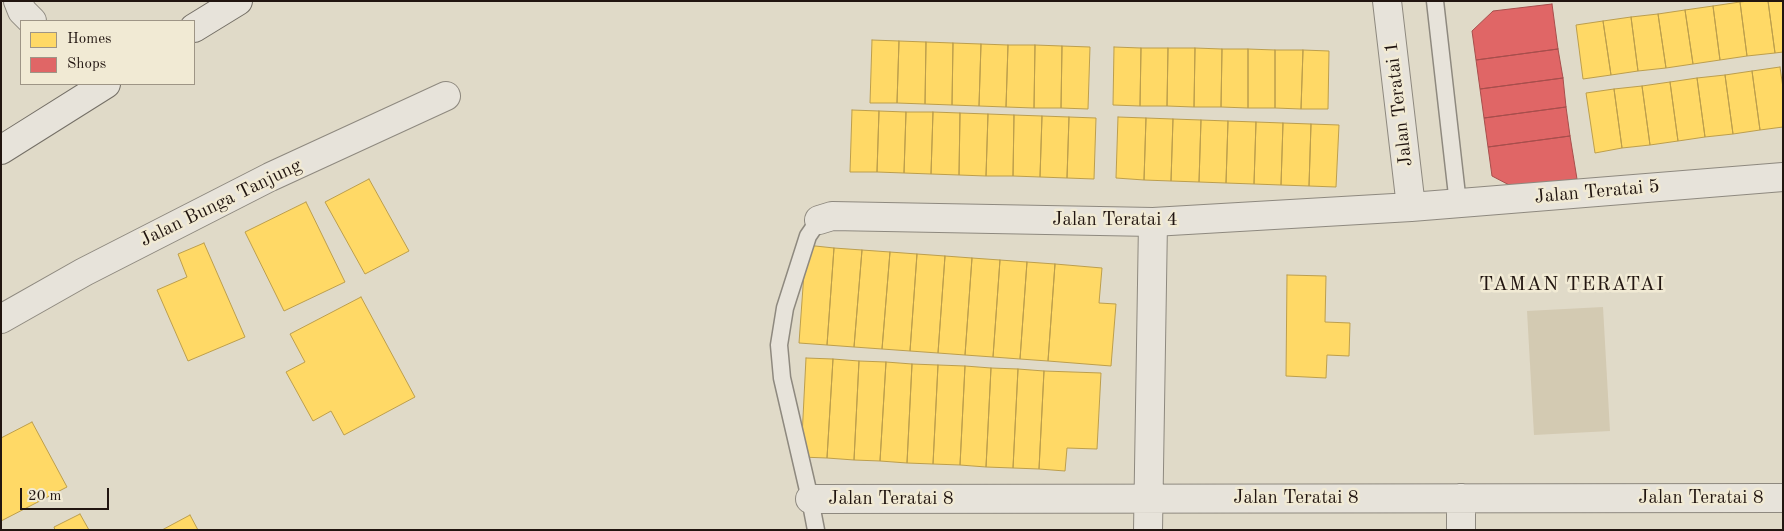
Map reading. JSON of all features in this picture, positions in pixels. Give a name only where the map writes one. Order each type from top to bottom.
[{"type":"street","points":[[18,1],[22,11],[31,20]]},
{"type":"street","points":[[195,27],[238,1]]},
{"type":"street","name":"Jalan Teratai 1","points":[[1387,1],[1411,208]]},
{"type":"street","points":[[1,150],[95,86]]},
{"type":"street","name":"Jalan Bunga Tanjung","points":[[1,319],[84,272],[270,177],[446,96]]},
{"type":"street","name":"Jalan Teratai 5","points":[[1411,208],[1783,177]]},
{"type":"street","name":"Jalan Teratai 4","points":[[819,220],[832,216],[1153,222],[1411,208]]},
{"type":"street","points":[[1148,530],[1153,222]]},
{"type":"street","points":[[1461,498],[1461,530]]},
{"type":"street","name":"Jalan Teratai 8","points":[[810,499],[1783,498]]},
{"type":"lane","points":[[1435,1],[1458,204]]},
{"type":"lane","points":[[816,530],[782,378],[779,345],[785,308],[808,236],[819,220]]},
{"type":"shaded area","points":[[1603,307],[1610,431],[1534,435],[1527,311]]},
{"type":"building: Homes","points":[[1768,1],[1775,53],[1747,56],[1740,2]]},
{"type":"building: Homes","points":[[1768,1],[1783,1],[1783,52],[1775,53]]},
{"type":"building: Homes","points":[[1740,2],[1747,56],[1720,60],[1713,6]]},
{"type":"building: Homes","points":[[1713,6],[1720,60],[1693,64],[1685,10]]},
{"type":"building: Homes","points":[[1685,10],[1693,64],[1666,68],[1658,14]]},
{"type":"building: Homes","points":[[1658,14],[1666,68],[1638,71],[1631,17]]},
{"type":"building: Homes","points":[[1631,17],[1638,71],[1611,75],[1603,21]]},
{"type":"building: Homes","points":[[1603,21],[1611,75],[1583,79],[1576,25]]},
{"type":"building: Homes","points":[[872,40],[899,41],[897,103],[870,103]]},
{"type":"building: Homes","points":[[899,41],[926,42],[925,104],[897,103]]},
{"type":"building: Homes","points":[[926,42],[953,43],[952,105],[925,104]]},
{"type":"building: Homes","points":[[953,43],[981,44],[979,106],[952,105]]},
{"type":"building: Homes","points":[[981,44],[1008,45],[1006,107],[979,106]]},
{"type":"building: Homes","points":[[1008,45],[1035,45],[1034,108],[1006,107]]},
{"type":"building: Homes","points":[[1035,45],[1062,46],[1061,108],[1034,108]]},
{"type":"building: Homes","points":[[1062,46],[1090,47],[1088,109],[1061,108]]},
{"type":"building: Homes","points":[[1114,47],[1141,48],[1140,106],[1113,105]]},
{"type":"building: Homes","points":[[1141,48],[1168,48],[1167,106],[1140,106]]},
{"type":"building: Homes","points":[[1168,48],[1195,48],[1194,107],[1167,106]]},
{"type":"building: Homes","points":[[1195,48],[1222,49],[1221,107],[1194,107]]},
{"type":"building: Homes","points":[[1222,49],[1248,49],[1248,108],[1221,107]]},
{"type":"building: Homes","points":[[1248,49],[1275,50],[1275,108],[1248,108]]},
{"type":"building: Homes","points":[[1275,50],[1303,50],[1301,109],[1275,108]]},
{"type":"building: Homes","points":[[1303,50],[1329,51],[1328,109],[1301,109]]},
{"type":"building: Homes","points":[[1780,67],[1783,88],[1783,127],[1760,130],[1752,71]]},
{"type":"building: Homes","points":[[1752,71],[1760,130],[1733,134],[1725,75]]},
{"type":"building: Homes","points":[[1725,75],[1733,134],[1705,137],[1697,78]]},
{"type":"building: Homes","points":[[1697,78],[1705,137],[1678,141],[1670,82]]},
{"type":"building: Homes","points":[[1670,82],[1678,141],[1650,145],[1642,86]]},
{"type":"building: Homes","points":[[1642,86],[1650,145],[1622,148],[1614,89]]},
{"type":"building: Homes","points":[[1614,89],[1622,148],[1595,153],[1586,93]]},
{"type":"building: Homes","points":[[852,110],[879,111],[877,172],[850,172]]},
{"type":"building: Homes","points":[[879,111],[906,112],[904,173],[877,172]]},
{"type":"building: Homes","points":[[906,112],[933,112],[931,174],[904,173]]},
{"type":"building: Homes","points":[[933,112],[960,113],[959,175],[931,174]]},
{"type":"building: Homes","points":[[960,113],[988,114],[986,176],[959,175]]},
{"type":"building: Homes","points":[[988,114],[1014,115],[1013,176],[986,176]]},
{"type":"building: Homes","points":[[1014,115],[1042,116],[1040,177],[1013,176]]},
{"type":"building: Homes","points":[[1042,116],[1069,117],[1067,178],[1040,177]]},
{"type":"building: Homes","points":[[1069,117],[1096,118],[1094,179],[1067,178]]},
{"type":"building: Homes","points":[[1118,117],[1146,118],[1144,180],[1116,178]]},
{"type":"building: Homes","points":[[1146,118],[1173,119],[1171,181],[1144,180]]},
{"type":"building: Homes","points":[[1173,119],[1201,120],[1199,182],[1171,181]]},
{"type":"building: Homes","points":[[1201,120],[1228,121],[1226,183],[1199,182]]},
{"type":"building: Homes","points":[[1228,121],[1256,122],[1254,184],[1226,183]]},
{"type":"building: Homes","points":[[1256,122],[1283,123],[1281,185],[1254,184]]},
{"type":"building: Homes","points":[[1283,123],[1311,124],[1309,186],[1281,185]]},
{"type":"building: Homes","points":[[1311,124],[1339,125],[1336,187],[1309,186]]},
{"type":"building: Homes","points":[[369,179],[409,251],[365,274],[325,202]]},
{"type":"building: Homes","points":[[306,202],[345,282],[284,311],[245,232]]},
{"type":"building: Homes","points":[[204,243],[245,337],[188,361],[157,290],[187,277],[178,254]]},
{"type":"building: Homes","points":[[806,245],[834,248],[827,345],[799,343]]},
{"type":"building: Homes","points":[[834,248],[862,250],[854,347],[827,345]]},
{"type":"building: Homes","points":[[862,250],[890,252],[882,349],[854,347]]},
{"type":"building: Homes","points":[[890,252],[917,254],[910,351],[882,349]]},
{"type":"building: Homes","points":[[917,254],[945,256],[938,353],[910,351]]},
{"type":"building: Homes","points":[[945,256],[972,258],[965,355],[938,353]]},
{"type":"building: Homes","points":[[972,258],[1000,260],[993,357],[965,355]]},
{"type":"building: Homes","points":[[1000,260],[1027,262],[1020,359],[993,357]]},
{"type":"building: Homes","points":[[1027,262],[1055,264],[1048,361],[1020,359]]},
{"type":"building: Homes","points":[[1055,264],[1102,268],[1099,303],[1116,304],[1111,366],[1048,361]]},
{"type":"building: Homes","points":[[1287,275],[1326,276],[1325,322],[1350,323],[1349,356],[1327,355],[1326,378],[1286,376]]},
{"type":"building: Homes","points":[[361,297],[415,397],[344,435],[331,411],[313,421],[286,372],[305,362],[290,334]]},
{"type":"building: Homes","points":[[806,358],[833,359],[827,458],[801,457]]},
{"type":"building: Homes","points":[[833,359],[859,361],[854,460],[827,458]]},
{"type":"building: Homes","points":[[859,361],[886,362],[880,461],[854,460]]},
{"type":"building: Homes","points":[[886,362],[912,364],[907,463],[880,461]]},
{"type":"building: Homes","points":[[912,364],[938,365],[933,464],[907,463]]},
{"type":"building: Homes","points":[[938,365],[965,366],[960,465],[933,464]]},
{"type":"building: Homes","points":[[965,366],[991,368],[986,467],[960,465]]},
{"type":"building: Homes","points":[[991,368],[1018,369],[1013,468],[986,467]]},
{"type":"building: Homes","points":[[1018,369],[1044,371],[1039,469],[1013,468]]},
{"type":"building: Homes","points":[[1044,371],[1101,373],[1097,449],[1067,448],[1065,471],[1039,469]]},
{"type":"building: Homes","points":[[32,422],[67,487],[1,521],[1,438]]},
{"type":"building: Homes","points":[[80,514],[89,530],[55,530],[54,527]]},
{"type":"building: Homes","points":[[190,515],[198,530],[162,530]]},
{"type":"building: Shops","points":[[1552,4],[1558,49],[1476,60],[1472,31],[1493,11]]},
{"type":"building: Shops","points":[[1558,49],[1563,78],[1480,89],[1476,60]]},
{"type":"building: Shops","points":[[1563,78],[1566,107],[1484,118],[1480,89]]},
{"type":"building: Shops","points":[[1566,107],[1570,136],[1488,147],[1484,118]]},
{"type":"building: Shops","points":[[1570,136],[1577,179],[1513,187],[1492,176],[1488,147]]},
{"type":"district","name":"TAMAN TERATAI","points":[[1572,285]]}]
